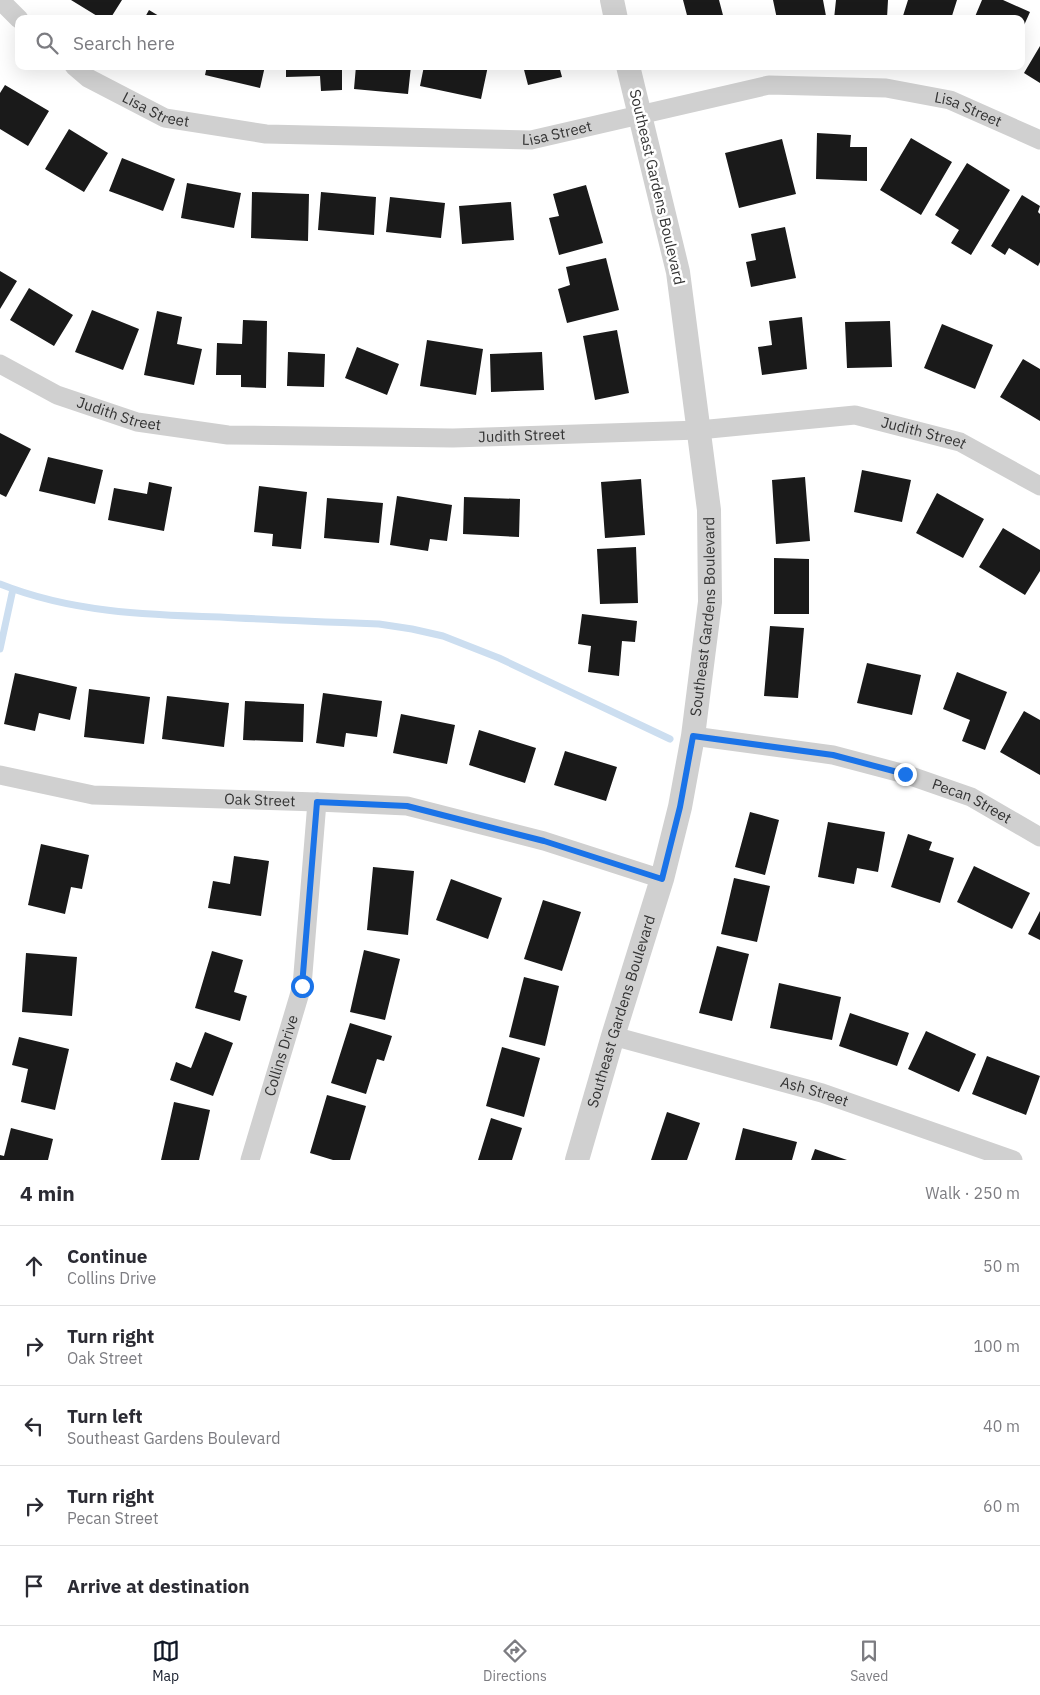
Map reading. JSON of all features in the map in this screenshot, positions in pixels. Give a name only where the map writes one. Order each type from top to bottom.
[{"type":"street","points":[[0,0],[15,15]]},
{"type":"street","points":[[612,0],[615,15]]},
{"type":"street","name":"Lisa Street","points":[[79,70],[88,78],[165,118],[266,134],[531,140],[769,85],[886,88],[950,100],[1040,140]]},
{"type":"street","name":"Southeast Gardens Boulevard","points":[[577,1160],[662,879],[680,807],[693,736],[710,602],[709,510],[678,272],[629,70]]},
{"type":"street","name":"Judith Street","points":[[0,364],[57,394],[137,422],[228,435],[454,438],[699,430],[855,415],[960,442],[1040,486]]},
{"type":"street","name":"Pecan Street","points":[[693,736],[833,755],[905,774],[971,797],[1040,837]]},
{"type":"street","name":"Oak Street","points":[[0,776],[93,795],[407,806],[544,841],[662,879]]},
{"type":"street","name":"Collins Drive","points":[[250,1160],[302,986],[317,802]]},
{"type":"street","name":"Ash Street","points":[[613,1036],[822,1093],[1013,1160]]},
{"type":"building","points":[[71,0],[122,0],[113,15],[95,15]]},
{"type":"building","points":[[683,0],[719,0],[723,15],[687,15]]},
{"type":"building","points":[[773,0],[823,0],[826,15],[776,15]]},
{"type":"building","points":[[836,0],[888,0],[887,15],[834,15]]},
{"type":"building","points":[[908,0],[957,0],[952,15],[903,15]]},
{"type":"building","points":[[982,0],[1003,0],[1030,12],[1025,23],[1025,15],[976,15]]},
{"type":"building","points":[[149,10],[157,15],[146,15]]},
{"type":"building","points":[[1040,46],[1040,83],[1024,73]]},
{"type":"building","points":[[206,70],[264,70],[260,88],[205,75]]},
{"type":"building","points":[[286,70],[342,70],[342,90],[321,91],[320,76],[286,77]]},
{"type":"building","points":[[356,70],[411,70],[408,94],[354,89]]},
{"type":"building","points":[[423,70],[487,70],[481,99],[420,86]]},
{"type":"building","points":[[524,70],[560,70],[562,77],[528,85]]},
{"type":"building","points":[[5,85],[49,111],[28,146],[0,129],[0,93]]},
{"type":"building","points":[[69,129],[108,153],[84,192],[45,169]]},
{"type":"building","points":[[817,133],[851,135],[850,147],[867,147],[867,181],[816,179]]},
{"type":"building","points":[[911,138],[952,162],[921,215],[880,190]]},
{"type":"building","points":[[782,139],[796,194],[739,208],[725,153]]},
{"type":"building","points":[[122,158],[175,179],[163,211],[109,191]]},
{"type":"building","points":[[967,163],[1010,190],[971,255],[951,243],[959,230],[935,215]]},
{"type":"building","points":[[187,183],[241,193],[234,228],[181,218]]},
{"type":"building","points":[[586,185],[603,243],[559,255],[549,218],[559,216],[553,194]]},
{"type":"building","points":[[252,192],[309,194],[308,241],[251,238]]},
{"type":"building","points":[[321,192],[376,197],[374,235],[318,230]]},
{"type":"building","points":[[1022,195],[1040,206],[1038,212],[1040,214],[1040,262],[1038,266],[1009,248],[1005,255],[991,246]]},
{"type":"building","points":[[390,197],[445,203],[441,238],[386,232]]},
{"type":"building","points":[[511,202],[514,240],[462,244],[459,206]]},
{"type":"building","points":[[785,227],[796,278],[751,287],[746,262],[756,260],[751,234]]},
{"type":"building","points":[[606,258],[619,310],[567,323],[558,289],[570,285],[566,267]]},
{"type":"building","points":[[0,271],[17,281],[0,309]]},
{"type":"building","points":[[29,288],[73,315],[54,346],[10,320]]},
{"type":"building","points":[[92,310],[139,329],[123,370],[75,352]]},
{"type":"building","points":[[157,311],[182,317],[177,344],[202,349],[194,385],[144,375]]},
{"type":"building","points":[[802,317],[807,369],[762,375],[758,347],[772,345],[769,321]]},
{"type":"building","points":[[243,320],[267,321],[266,388],[241,387],[241,375],[216,375],[217,343],[242,344]]},
{"type":"building","points":[[890,321],[892,367],[847,368],[845,322]]},
{"type":"building","points":[[942,324],[993,345],[975,389],[924,368]]},
{"type":"building","points":[[617,330],[629,393],[595,400],[583,336]]},
{"type":"building","points":[[427,340],[483,349],[476,395],[420,386]]},
{"type":"building","points":[[357,347],[399,364],[387,395],[345,378]]},
{"type":"building","points":[[288,352],[325,354],[324,387],[287,386]]},
{"type":"building","points":[[542,352],[544,390],[491,392],[490,354]]},
{"type":"building","points":[[1023,359],[1040,369],[1040,421],[1000,397]]},
{"type":"building","points":[[0,433],[31,449],[6,497],[0,494]]},
{"type":"building","points":[[48,457],[103,470],[95,504],[39,491]]},
{"type":"building","points":[[862,470],[911,480],[902,522],[854,512]]},
{"type":"building","points":[[805,477],[810,541],[776,544],[772,480]]},
{"type":"building","points":[[641,479],[645,535],[605,538],[601,482]]},
{"type":"building","points":[[149,482],[172,487],[164,531],[108,520],[114,488],[147,494]]},
{"type":"building","points":[[259,486],[307,492],[301,549],[272,546],[273,534],[254,532]]},
{"type":"building","points":[[937,493],[984,519],[963,558],[916,533]]},
{"type":"building","points":[[397,496],[452,505],[447,541],[430,539],[428,551],[390,545]]},
{"type":"building","points":[[464,497],[520,499],[519,537],[463,534]]},
{"type":"building","points":[[327,498],[383,503],[379,543],[324,538]]},
{"type":"building","points":[[1003,528],[1040,550],[1040,571],[1025,595],[979,567]]},
{"type":"building","points":[[636,547],[638,603],[600,604],[597,549]]},
{"type":"building","points":[[774,558],[809,559],[809,614],[774,614]]},
{"type":"building","points":[[582,614],[637,621],[635,642],[622,641],[619,676],[588,672],[591,646],[578,644]]},
{"type":"building","points":[[770,626],[804,628],[798,698],[764,696]]},
{"type":"building","points":[[867,663],[921,675],[912,715],[857,703]]},
{"type":"building","points":[[957,672],[1007,692],[985,750],[962,741],[970,720],[943,709]]},
{"type":"building","points":[[15,673],[77,687],[70,720],[39,713],[35,731],[4,724]]},
{"type":"building","points":[[89,689],[150,697],[144,744],[84,737]]},
{"type":"building","points":[[323,693],[382,701],[377,737],[346,733],[344,747],[316,743]]},
{"type":"building","points":[[167,696],[229,703],[224,747],[162,739]]},
{"type":"building","points":[[245,701],[304,704],[303,742],[243,740]]},
{"type":"building","points":[[1024,711],[1040,720],[1040,775],[1000,752]]},
{"type":"building","points":[[401,714],[455,725],[447,764],[393,753]]},
{"type":"building","points":[[479,730],[536,748],[525,783],[469,765]]},
{"type":"building","points":[[565,751],[617,767],[606,801],[554,785]]},
{"type":"building","points":[[750,812],[779,820],[765,875],[735,867]]},
{"type":"building","points":[[828,822],[885,832],[878,872],[857,868],[854,884],[818,877]]},
{"type":"building","points":[[908,834],[932,842],[929,850],[954,858],[940,903],[891,887]]},
{"type":"building","points":[[41,844],[89,855],[82,889],[71,887],[65,914],[28,905]]},
{"type":"building","points":[[234,856],[269,861],[261,916],[208,908],[213,881],[230,884]]},
{"type":"building","points":[[974,866],[1030,893],[1012,929],[957,902]]},
{"type":"building","points":[[373,867],[414,871],[408,935],[367,930]]},
{"type":"building","points":[[734,878],[770,886],[757,942],[721,934]]},
{"type":"building","points":[[451,879],[502,898],[488,939],[436,920]]},
{"type":"building","points":[[543,900],[581,912],[562,971],[524,959]]},
{"type":"building","points":[[1040,911],[1040,940],[1028,934]]},
{"type":"building","points":[[717,946],[749,954],[732,1021],[699,1013]]},
{"type":"building","points":[[364,950],[400,959],[385,1020],[350,1012]]},
{"type":"building","points":[[212,951],[243,960],[234,992],[247,996],[240,1021],[195,1008]]},
{"type":"building","points":[[26,953],[77,957],[72,1016],[22,1012]]},
{"type":"building","points":[[524,977],[559,986],[545,1046],[509,1037]]},
{"type":"building","points":[[779,983],[841,997],[832,1040],[770,1028]]},
{"type":"building","points":[[850,1013],[909,1033],[897,1066],[839,1046]]},
{"type":"building","points":[[350,1023],[392,1036],[384,1061],[377,1059],[366,1094],[331,1083]]},
{"type":"building","points":[[926,1031],[976,1054],[959,1092],[908,1069]]},
{"type":"building","points":[[205,1032],[233,1043],[213,1096],[170,1080],[176,1062],[191,1068]]},
{"type":"building","points":[[19,1037],[69,1049],[55,1110],[21,1102],[28,1069],[12,1065]]},
{"type":"building","points":[[502,1047],[540,1058],[524,1117],[486,1106]]},
{"type":"building","points":[[987,1056],[1040,1076],[1026,1115],[972,1094]]},
{"type":"building","points":[[327,1095],[366,1106],[350,1160],[333,1160],[310,1153]]},
{"type":"building","points":[[174,1102],[210,1110],[199,1160],[161,1160]]},
{"type":"building","points":[[667,1112],[700,1123],[687,1160],[651,1160]]},
{"type":"building","points":[[491,1118],[522,1128],[512,1160],[478,1160]]},
{"type":"building","points":[[11,1128],[53,1139],[48,1160],[0,1160],[0,1155],[4,1156]]},
{"type":"building","points":[[743,1128],[797,1142],[792,1160],[735,1160]]},
{"type":"building","points":[[815,1149],[847,1160],[811,1160]]},
{"type":"waterway","points":[[0,584],[53,601],[108,610],[164,615],[379,624],[443,636],[499,658],[670,739]]},
{"type":"waterway","points":[[0,649],[13,589]]},
{"type":"route","points":[[302,986],[317,802],[407,806],[544,841],[662,879],[680,807],[693,736],[833,755],[905,774]]}]
